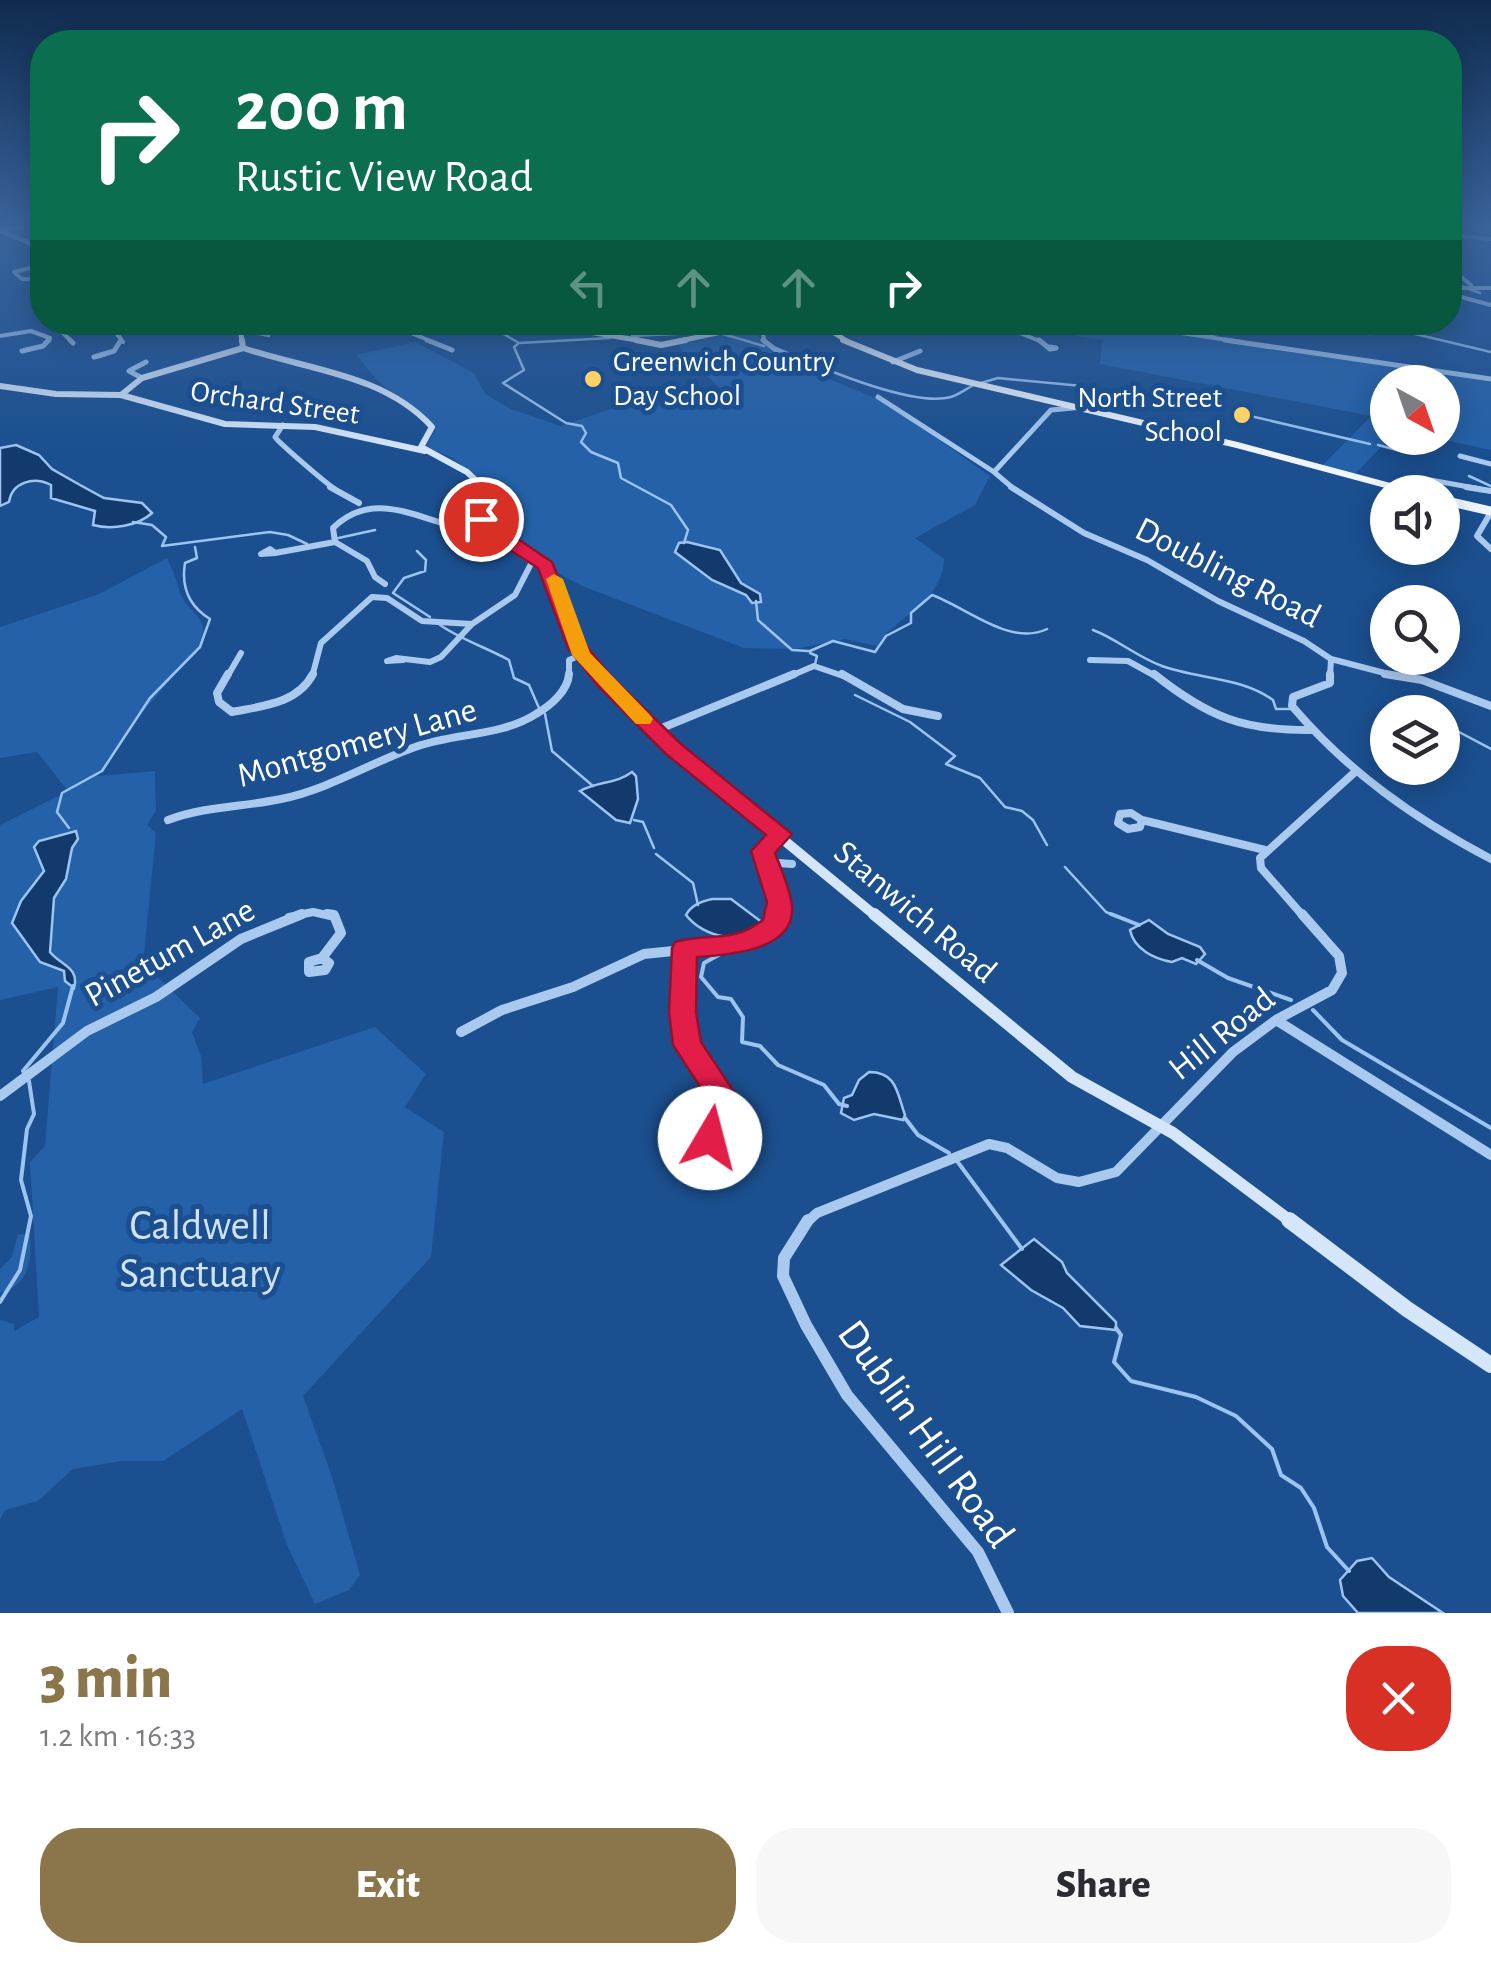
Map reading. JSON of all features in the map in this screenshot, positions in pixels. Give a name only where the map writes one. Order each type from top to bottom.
[{"type":"main road","points":[[837,335],[892,362],[1370,481]]},
{"type":"main road","points":[[1460,504],[1491,512]]},
{"type":"street","points":[[0,336],[30,331]]},
{"type":"street","points":[[22,351],[40,348],[50,338],[42,335]]},
{"type":"street","points":[[66,335],[73,342]]},
{"type":"street","points":[[104,354],[122,343],[118,335]]},
{"type":"street","points":[[241,335],[243,348]]},
{"type":"street","points":[[416,335],[452,350]]},
{"type":"street","points":[[615,335],[661,345],[708,335]]},
{"type":"street","points":[[761,335],[763,341],[789,360]]},
{"type":"street","points":[[1023,335],[1050,347]]},
{"type":"street","points":[[1194,335],[1491,379]]},
{"type":"street","points":[[1201,336],[1208,335]]},
{"type":"street","points":[[121,395],[142,378],[243,348],[399,394],[432,426],[423,448],[448,459],[484,486],[487,494],[481,518],[492,530]]},
{"type":"street","points":[[892,362],[920,351]]},
{"type":"street","points":[[142,378],[129,370],[146,362]]},
{"type":"street","name":"Orchard Street","points":[[0,386],[56,394],[121,395],[225,424],[336,431],[404,448],[423,448]]},
{"type":"street","name":"Doubling Road","points":[[878,397],[994,472],[1023,497],[1218,601],[1304,641],[1331,659],[1330,684],[1293,697],[1292,706],[1312,730]]},
{"type":"street","points":[[1041,400],[1051,410]]},
{"type":"street","points":[[994,472],[1051,410],[1074,408]]},
{"type":"street","points":[[283,425],[275,437],[278,444],[314,468],[326,484],[359,503]]},
{"type":"street","points":[[1460,456],[1491,464]]},
{"type":"street","points":[[1460,485],[1491,491]]},
{"type":"street","points":[[336,542],[336,522],[371,508],[398,510],[474,533],[492,530]]},
{"type":"street","points":[[1491,512],[1477,536],[1491,549]]},
{"type":"street","name":"Stanwich Road","points":[[492,530],[536,556],[555,580],[582,655],[654,731],[1072,1077],[1174,1133],[1407,1309],[1491,1364]]},
{"type":"street","points":[[275,552],[336,542],[367,561],[374,576],[385,584]]},
{"type":"street","points":[[403,660],[434,661],[472,624],[515,595],[536,556]]},
{"type":"street","points":[[241,653],[216,693],[218,702],[232,712],[279,702],[302,692],[312,678],[320,643],[372,597],[389,598],[421,621],[472,624]]},
{"type":"street","name":"Montgomery Lane","points":[[168,820],[189,812],[281,800],[331,784],[418,746],[516,724],[555,700],[569,682],[569,660],[582,655]]},
{"type":"street","points":[[1090,660],[1113,657],[1140,662],[1193,704],[1220,718],[1272,731],[1312,730],[1355,772],[1440,832],[1491,860]]},
{"type":"street","points":[[1331,659],[1422,680],[1491,706]]},
{"type":"street","points":[[654,731],[814,666],[836,670],[903,709],[938,716]]},
{"type":"street","points":[[1142,820],[1265,850],[1303,822],[1355,772]]},
{"type":"street","points":[[460,1032],[501,1010],[585,982],[634,956],[684,948],[736,946],[759,937],[773,926],[780,912],[764,862],[765,845],[780,834]]},
{"type":"street","name":"Hill Road","points":[[1157,1125],[1233,1052],[1276,1020],[1332,990],[1342,973],[1333,947],[1261,868],[1260,858],[1265,850]]},
{"type":"street","points":[[764,862],[792,864]]},
{"type":"street","name":"Pinetum Lane","points":[[0,1096],[86,1032],[161,994],[216,952],[295,916],[325,912],[339,920],[342,933],[322,958]]},
{"type":"street","points":[[684,948],[682,1012],[687,1045],[721,1095],[708,1145]]},
{"type":"street","points":[[1276,1020],[1491,1154]]},
{"type":"street","name":"Dublin Hill Road","points":[[1008,1613],[978,1552],[834,1376],[783,1276],[784,1258],[802,1226],[817,1213],[988,1144],[1007,1148],[1058,1178],[1079,1182],[1116,1172],[1157,1125]]},
{"type":"green space","points":[[721,335],[757,335],[791,363],[887,403],[990,476],[975,505],[915,538],[944,559],[942,574],[928,597],[877,646],[845,639],[795,649],[744,648],[582,586],[558,573],[541,554],[483,519],[490,489],[453,458],[426,447],[435,430],[425,415],[381,384],[356,355],[415,342],[474,373],[485,394],[511,409],[561,426],[631,402],[694,404],[708,399],[721,389],[684,355],[679,345]]},
{"type":"green space","points":[[1075,335],[1189,335],[1382,365],[1370,365],[1370,416],[1100,364],[1102,340]]},
{"type":"green space","points":[[1460,377],[1491,382],[1491,450],[1460,443]]},
{"type":"green space","points":[[1370,417],[1370,455],[1373,455],[1354,475],[1321,467]]},
{"type":"green space","name":"Caldwell Sanctuary","points":[[167,558],[182,597],[202,623],[204,641],[134,722],[98,776],[155,771],[156,811],[147,825],[156,833],[143,963],[200,1018],[192,1032],[201,1056],[203,1084],[375,1027],[426,1074],[405,1107],[444,1132],[431,1257],[303,1396],[332,1477],[360,1575],[349,1590],[315,1604],[287,1545],[242,1409],[163,1461],[121,1461],[73,1469],[38,1501],[5,1510],[0,1520],[0,1320],[14,1324],[14,1331],[39,1317],[30,1162],[45,1146],[58,987],[0,1000],[0,825],[68,791],[37,752],[0,758],[0,627],[99,594]]},
{"type":"green space","points":[[18,1234],[30,1235],[27,1271],[17,1284],[0,1293],[0,1269],[12,1257]]},
{"type":"shaded area","points":[[16,445],[39,455],[52,469],[104,498],[142,503],[152,513],[124,526],[93,525],[95,511],[51,498],[51,485],[38,481],[19,485],[9,502],[0,506],[0,448]]},
{"type":"shaded area","points":[[679,543],[720,550],[741,583],[760,594],[761,602],[752,603],[746,595],[712,580],[675,552]]},
{"type":"shaded area","points":[[632,772],[636,776],[638,799],[630,823],[616,820],[580,791],[620,779]]},
{"type":"shaded area","points":[[76,831],[78,839],[72,848],[66,879],[54,898],[50,952],[72,971],[74,988],[65,981],[64,971],[40,962],[12,923],[21,901],[44,871],[34,847],[39,841]]},
{"type":"shaded area","points":[[712,899],[731,899],[763,923],[745,935],[713,934],[686,915],[694,906]]},
{"type":"shaded area","points":[[1149,920],[1168,934],[1200,947],[1205,954],[1196,964],[1182,958],[1172,962],[1152,956],[1136,943],[1130,930]]},
{"type":"shaded area","points":[[869,1072],[891,1080],[905,1115],[903,1120],[874,1114],[854,1120],[841,1113],[844,1098],[852,1095],[859,1080]]},
{"type":"shaded area","points":[[1034,1239],[1062,1262],[1067,1273],[1116,1322],[1116,1330],[1080,1326],[1063,1308],[1031,1290],[1001,1265]]},
{"type":"shaded area","points":[[1372,1558],[1389,1577],[1443,1613],[1358,1613],[1343,1596],[1340,1580],[1357,1561]]},
{"type":"waterway","points":[[264,335],[269,336]]},
{"type":"waterway","points":[[505,335],[519,343]]},
{"type":"waterway","points":[[632,336],[653,335]]},
{"type":"waterway","points":[[726,335],[764,346]]},
{"type":"waterway","points":[[1419,335],[1491,352]]},
{"type":"waterway","points":[[519,343],[610,338]]},
{"type":"waterway","points":[[519,343],[514,347],[524,370],[503,383],[566,423],[582,426],[586,433],[581,442],[591,452],[618,463],[621,478],[671,505],[688,530],[684,543]]},
{"type":"waterway","points":[[776,348],[863,383],[913,396],[951,397],[972,386]]},
{"type":"waterway","points":[[981,383],[998,378],[1082,386]]},
{"type":"waterway","points":[[1246,415],[1370,444]]},
{"type":"waterway","points":[[1469,476],[1491,486]]},
{"type":"waterway","points":[[133,522],[152,525],[166,537],[162,546],[270,532],[307,544]]},
{"type":"waterway","points":[[334,539],[375,530]]},
{"type":"waterway","points":[[69,828],[57,812],[62,793],[102,771],[150,698],[200,647],[210,619],[192,602],[184,580],[185,563],[197,558],[195,547]]},
{"type":"waterway","points":[[417,551],[426,560],[425,571],[404,578],[393,593],[430,617]]},
{"type":"waterway","points":[[810,651],[833,641],[875,652],[886,636],[911,623],[911,613],[932,595],[1003,629],[1018,633],[1047,629]]},
{"type":"waterway","points":[[756,601],[758,620],[792,650],[808,651]]},
{"type":"waterway","points":[[440,625],[509,660],[514,678],[529,685],[539,708]]},
{"type":"waterway","points":[[1093,630],[1162,666],[1247,687],[1273,700],[1276,709],[1291,709]]},
{"type":"waterway","points":[[810,653],[817,656],[815,664]]},
{"type":"waterway","points":[[855,695],[910,722],[955,756],[946,764],[980,778],[1005,807],[1022,811],[1033,820],[1047,845]]},
{"type":"waterway","points":[[545,714],[552,751],[593,786]]},
{"type":"waterway","points":[[1460,733],[1491,749]]},
{"type":"waterway","points":[[634,820],[643,822],[654,848]]},
{"type":"waterway","points":[[656,854],[693,883],[698,905]]},
{"type":"waterway","points":[[1065,867],[1106,912],[1118,917]]},
{"type":"waterway","points":[[1111,914],[1139,925]]},
{"type":"waterway","points":[[724,952],[704,963],[701,977],[718,997],[731,999],[743,1017],[742,1042],[760,1046],[778,1065],[824,1085],[839,1104],[847,1106]]},
{"type":"waterway","points":[[1197,960],[1228,978],[1291,1000]]},
{"type":"waterway","points":[[25,1074],[23,1071],[63,1023],[73,986]]},
{"type":"waterway","points":[[1313,1010],[1342,1040],[1491,1128]]},
{"type":"waterway","points":[[0,1302],[20,1270],[31,1216],[21,1180],[27,1129],[34,1114],[29,1081]]},
{"type":"waterway","points":[[905,1118],[918,1135],[949,1153]]},
{"type":"waterway","points":[[957,1161],[1022,1249]]},
{"type":"waterway","points":[[1116,1328],[1121,1335],[1114,1362],[1131,1381],[1196,1397],[1236,1416],[1272,1449],[1281,1475],[1301,1488],[1314,1508],[1327,1547],[1349,1571]]},
{"type":"slow traffic","points":[[554,579],[582,655],[643,719]]},
{"type":"place","name":"Greenwich Country Day School","points":[[593,379]]},
{"type":"place","name":"North Street School","points":[[1242,415]]},
{"type":"route","points":[[481,519],[488,528],[529,551],[546,566],[555,580],[578,648],[604,681],[674,749],[780,834],[762,851],[779,902],[780,912],[773,926],[759,937],[736,946],[684,948],[682,1012],[687,1045],[721,1095],[710,1138]]}]
